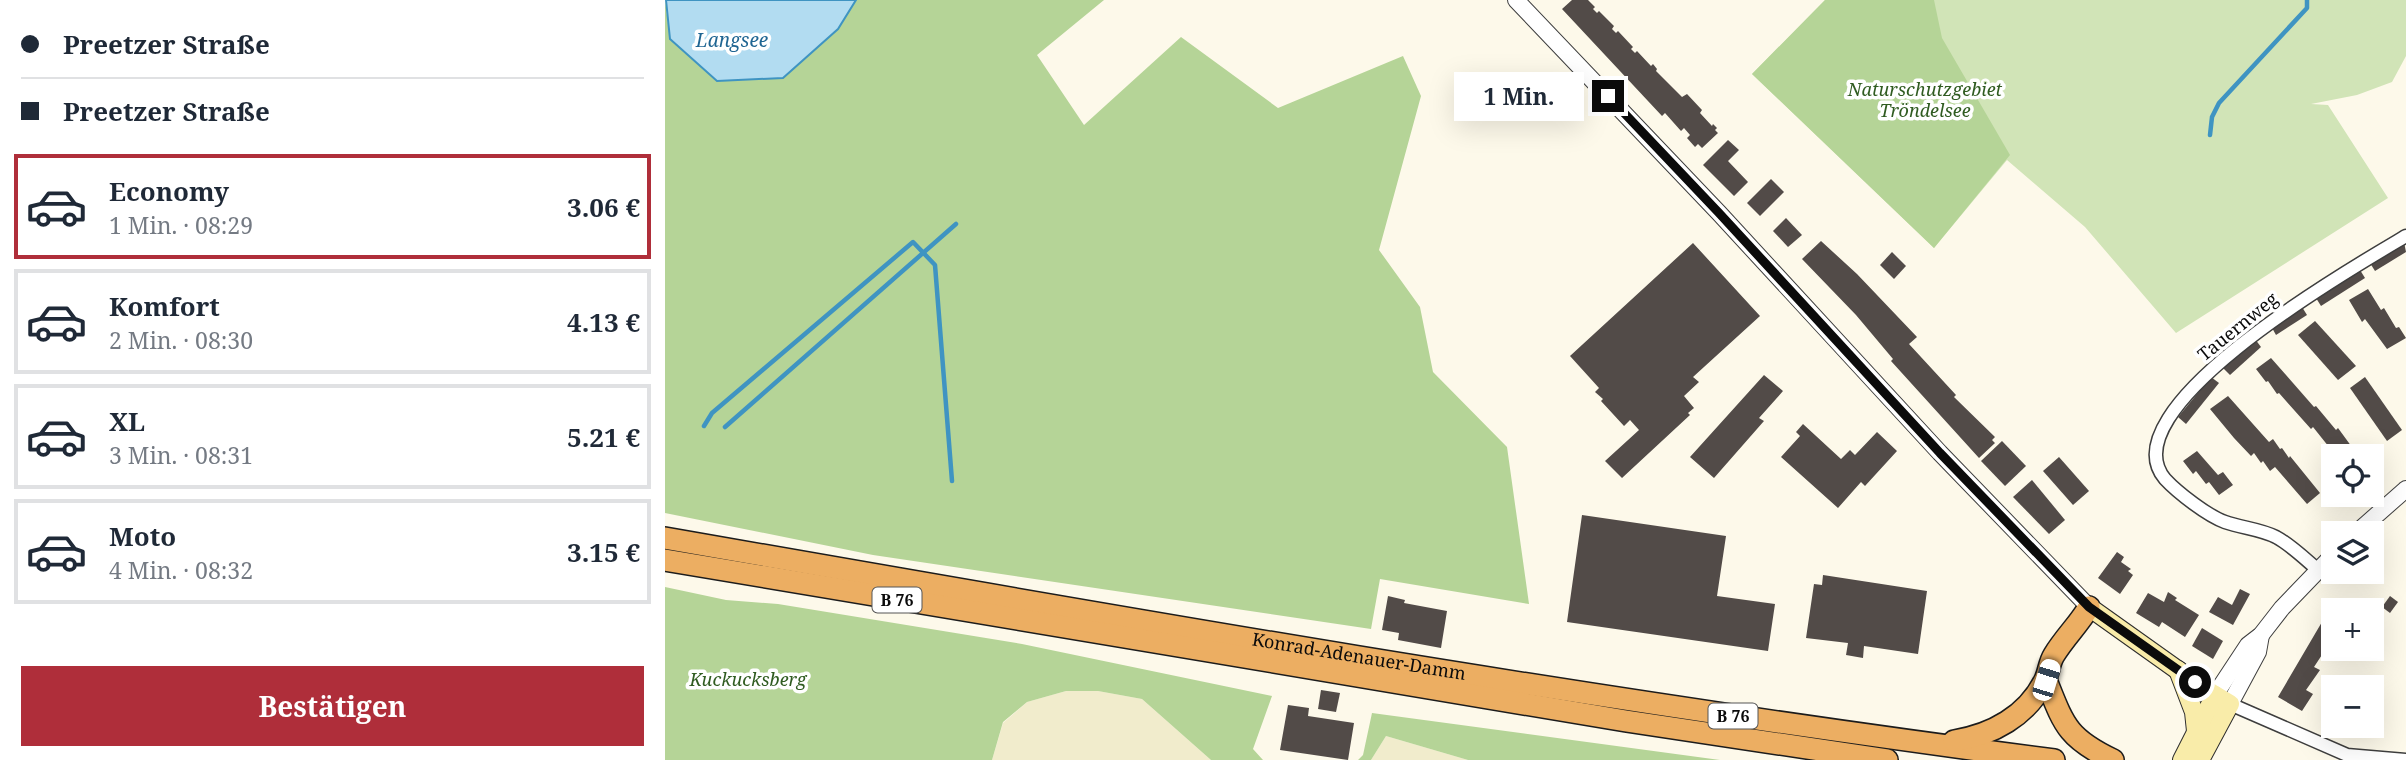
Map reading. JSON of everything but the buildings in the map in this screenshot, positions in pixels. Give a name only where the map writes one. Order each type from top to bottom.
[{"type":"highway","name":"Konrad-Adenauer-Damm","points":[[665,538],[1507,681],[2054,760]]},
{"type":"highway","name":"Konrad-Adenauer-Damm","points":[[665,560],[1612,719],[1887,760]]},
{"type":"highway","points":[[1932,744],[1970,738],[2001,726],[2028,704],[2046,680],[2052,659],[2069,631],[2082,619],[2089,607]]},
{"type":"highway","points":[[2046,680],[2058,714],[2071,733],[2086,747],[2113,760]]},
{"type":"main road","points":[[2089,607],[2222,700]]},
{"type":"main road","points":[[2178,670],[2193,712],[2196,731]]},
{"type":"main road","points":[[2182,760],[2196,731],[2222,700]]},
{"type":"main road","points":[[2200,760],[2222,700]]},
{"type":"street","points":[[1516,0],[1719,213],[1940,453],[2089,607]]},
{"type":"street","name":"Tauernweg","points":[[2318,570],[2278,538],[2214,517],[2175,488],[2163,477],[2157,459],[2158,437],[2170,417],[2211,369],[2280,313],[2406,236]]},
{"type":"street","points":[[2370,521],[2406,489]]},
{"type":"street","points":[[2321,567],[2282,608],[2261,635],[2248,645],[2222,700],[2347,755],[2406,760]]},
{"type":"shaded area","points":[[1066,691],[1098,691],[1142,699],[1211,760],[992,760],[1003,723],[1027,702]]},
{"type":"shaded area","points":[[1386,736],[1468,760],[1371,760]]},
{"type":"green space","points":[[665,0],[670,39],[717,81],[783,78],[838,29],[856,0],[1104,0],[1037,55],[1084,125],[1181,37],[1278,108],[1403,56],[1421,96],[1379,250],[1420,307],[1433,372],[1507,447],[1529,604],[1380,579],[1371,629],[873,555],[665,513]]},
{"type":"green space","name":"Naturschutzgebiet Tröndelsee","points":[[1825,0],[2406,0],[2406,56],[2392,82],[2357,95],[2311,104],[2328,105],[2388,198],[2176,333],[2085,227],[2007,160],[1934,248],[1752,74]]},
{"type":"green space","points":[[1825,0],[1934,0],[1942,38],[2010,155],[1934,248],[1752,74]]},
{"type":"green space","name":"Kuckucksberg","points":[[665,587],[726,600],[778,604],[1022,644],[1272,696],[1253,749],[1263,760],[1211,760],[1142,699],[1098,691],[1066,691],[1027,702],[1003,722],[992,760],[665,760]]},
{"type":"green space","points":[[1372,713],[1720,760],[1468,760],[1386,736],[1371,760],[1358,760],[1363,755]]},
{"type":"water","name":"Langsee","points":[[666,0],[856,0],[838,29],[783,78],[717,81],[670,39]]},
{"type":"waterway","points":[[2210,135],[2212,117],[2219,103],[2307,8],[2307,0]]},
{"type":"waterway","points":[[725,427],[956,224]]},
{"type":"waterway","points":[[704,426],[712,413],[913,242],[935,265],[952,481]]},
{"type":"route","points":[[1608,96],[1940,453],[2089,607],[2195,682]]}]
